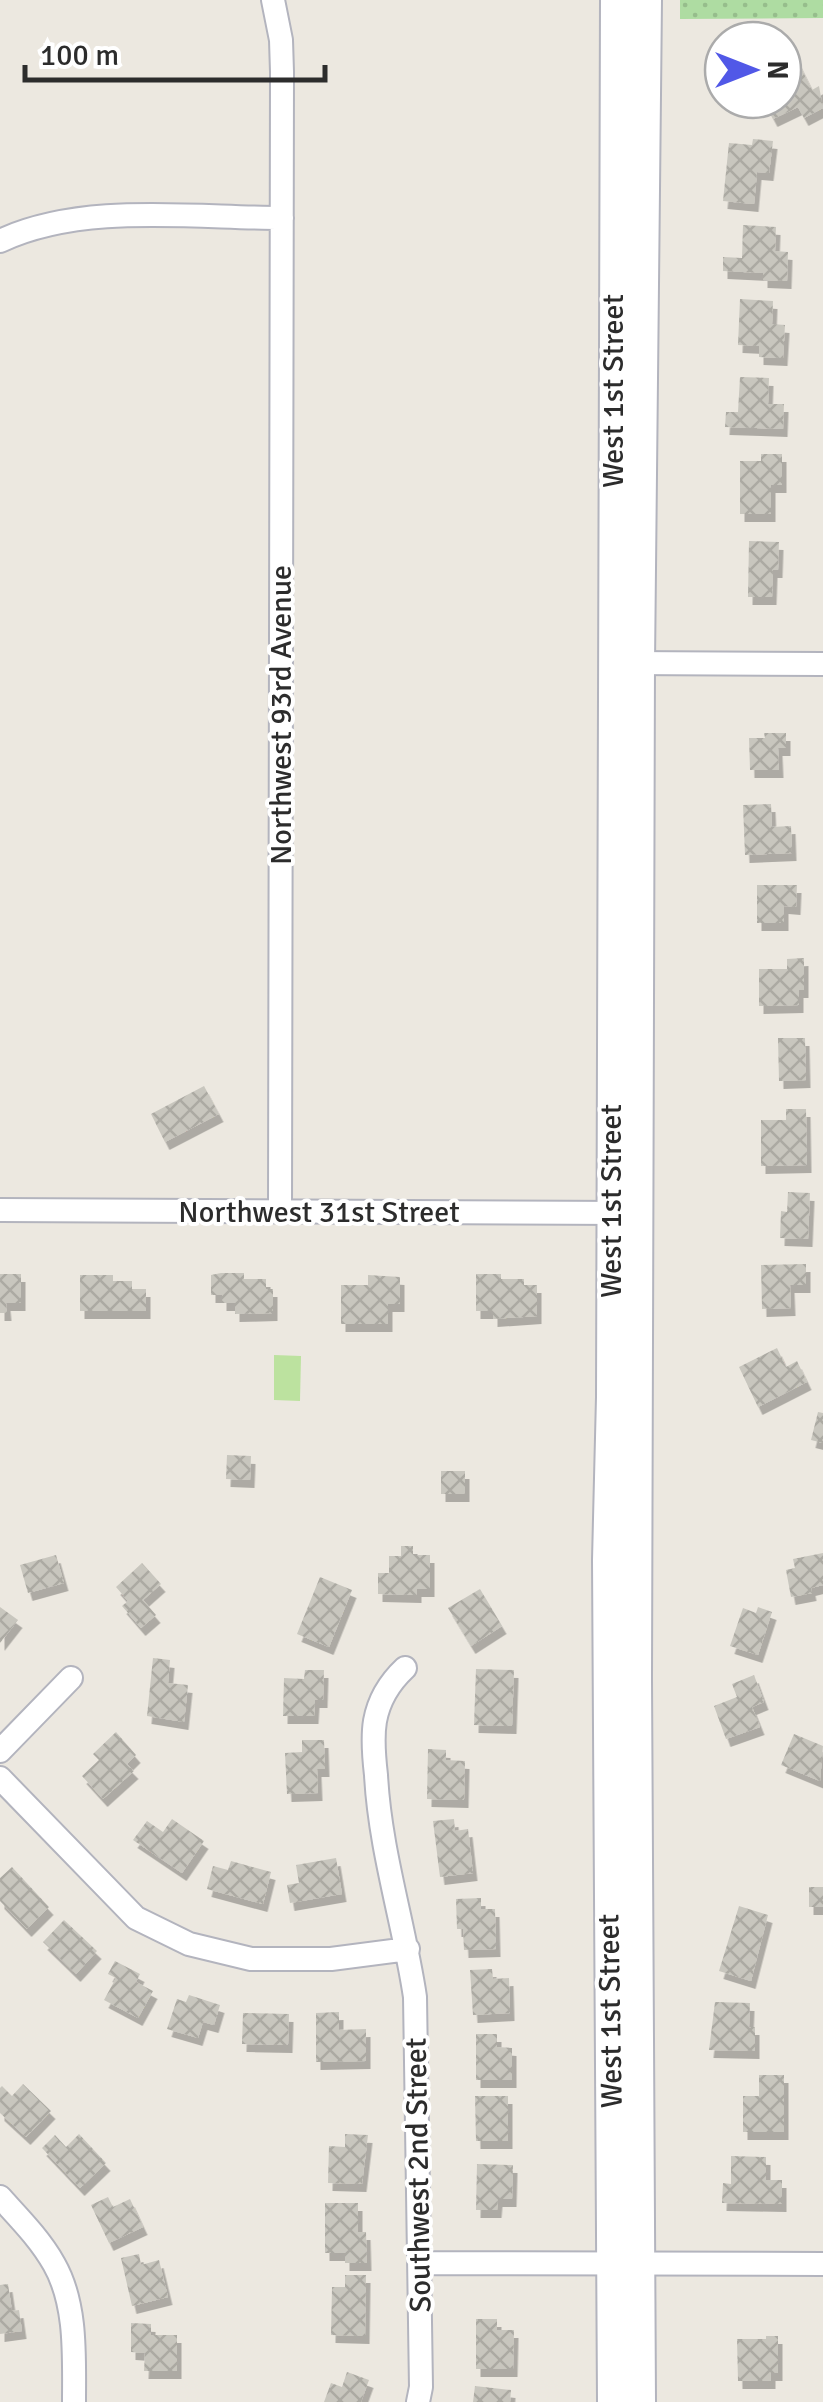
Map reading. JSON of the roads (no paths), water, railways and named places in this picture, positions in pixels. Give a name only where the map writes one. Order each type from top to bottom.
[{"type":"main road","name":"West 1st Street","points":[[613,2402],[626,2263],[636,1757],[624,1213],[626,663],[616,0]]},
{"type":"main road","name":"West 1st Street","points":[[626,663],[646,0]]},
{"type":"main road","name":"West 1st Street","points":[[626,2263],[640,2402]]},
{"type":"street","name":"Northwest 93rd Avenue","points":[[273,0],[282,72],[280,1211]]},
{"type":"street","points":[[0,240],[76,219],[282,218]]},
{"type":"street","points":[[626,663],[823,664]]},
{"type":"street","name":"Northwest 31st Street","points":[[0,1210],[624,1213]]},
{"type":"street","name":"Southwest 2nd Street","points":[[405,1668],[386,1690],[379,1706],[374,1745],[387,1870],[408,1949],[415,1997],[421,2387],[418,2402]]},
{"type":"street","points":[[0,1751],[71,1678]]},
{"type":"street","points":[[0,1778],[136,1918],[189,1944],[251,1959],[331,1959],[408,1949]]},
{"type":"street","points":[[0,2197],[56,2266],[68,2302],[72,2332],[74,2402]]},
{"type":"street","points":[[420,2263],[823,2264]]}]
